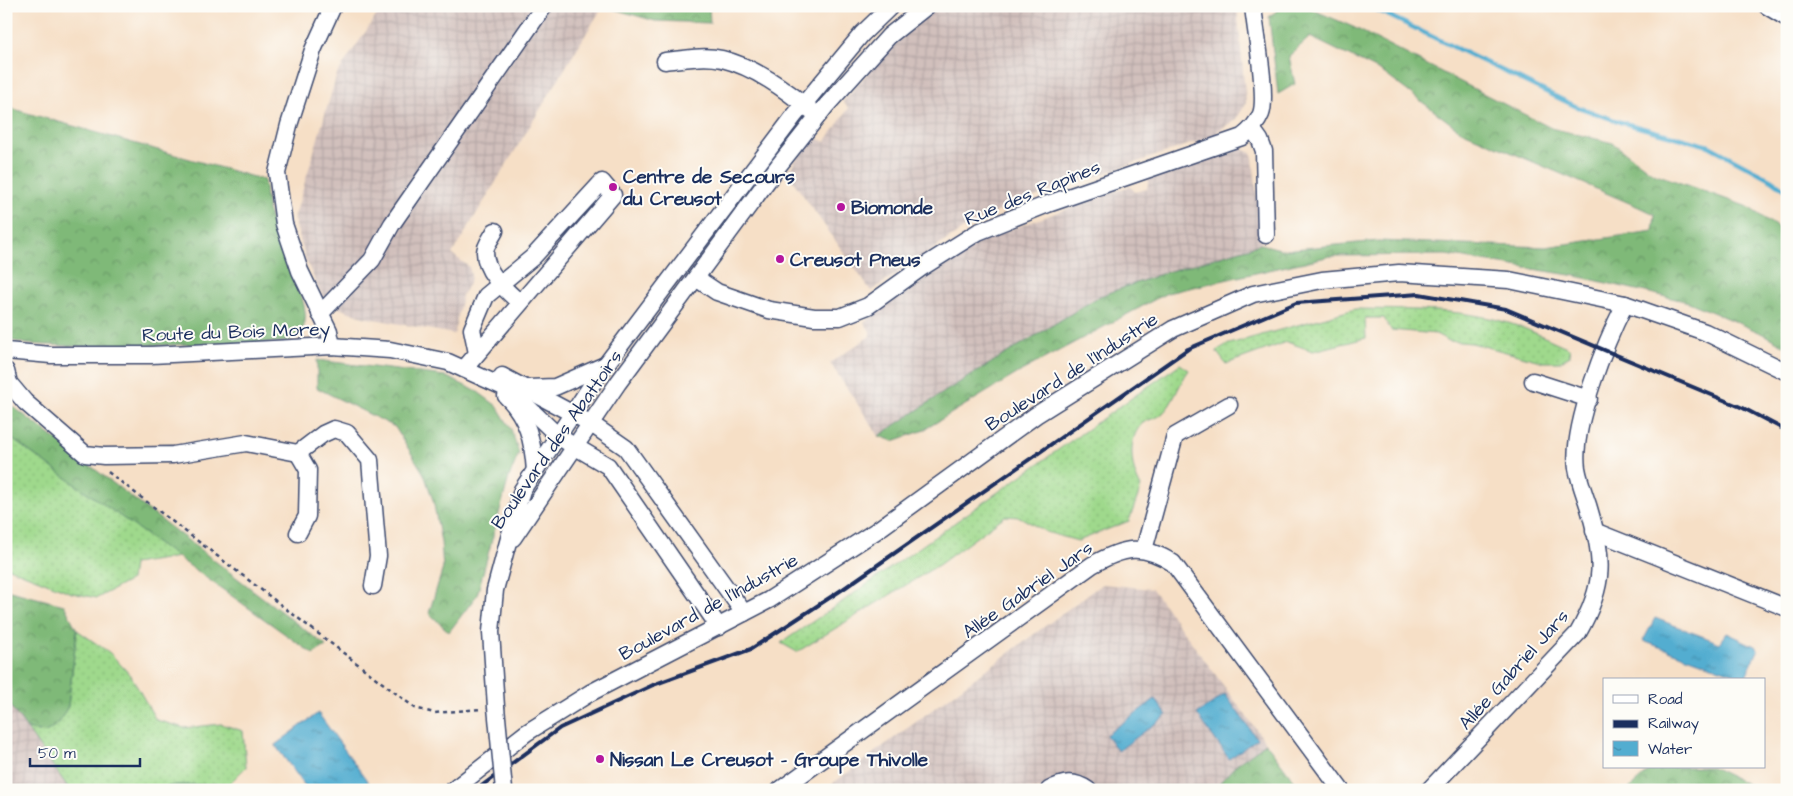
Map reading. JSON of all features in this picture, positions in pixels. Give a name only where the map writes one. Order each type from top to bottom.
[{"type":"street","points":[[332,346],[329,331],[300,270],[284,224],[277,173],[289,125],[313,50],[333,6]]},
{"type":"street","points":[[320,314],[372,260],[392,224],[544,6]]},
{"type":"street","name":"Boulevard des Abattoirs","points":[[507,546],[522,490],[536,472],[607,364],[804,104],[862,34],[891,6]]},
{"type":"street","name":"Boulevard des Abattoirs","points":[[507,546],[534,509],[590,423],[818,115],[889,36],[927,6]]},
{"type":"street","points":[[1253,6],[1262,90],[1262,112],[1252,129],[1260,140],[1264,151],[1266,235]]},
{"type":"street","points":[[1767,6],[1787,18]]},
{"type":"street","points":[[665,61],[698,57],[722,59],[753,70],[818,115]]},
{"type":"street","name":"Rue des Rapines","points":[[696,278],[717,292],[769,310],[814,318],[840,317],[868,306],[921,268],[978,232],[1048,204],[1242,138],[1252,129]]},
{"type":"street","points":[[464,368],[477,353],[613,195],[602,182],[533,257],[486,296],[472,329],[477,353]]},
{"type":"street","points":[[495,231],[485,250],[488,264],[500,284],[520,303]]},
{"type":"street","name":"Boulevard de l'Industrie","points":[[453,790],[526,733],[590,693],[769,600],[876,531],[1036,415],[1108,369],[1173,329],[1253,294],[1322,280],[1399,273],[1509,280],[1625,304],[1705,332],[1787,372]]},
{"type":"street","name":"Allée Gabriel Jars","points":[[1429,790],[1578,632],[1592,608],[1601,574],[1594,531],[1577,468],[1578,437],[1604,349],[1625,304]]},
{"type":"street","name":"Route du Bois Morey","points":[[7,354],[151,355],[332,346],[390,350],[448,362],[464,368],[510,390],[559,437],[574,448],[608,466],[719,627]]},
{"type":"street","name":"Route du Bois Morey","points":[[528,388],[555,387],[607,364]]},
{"type":"street","name":"Route du Bois Morey","points":[[464,368],[485,368],[528,388],[590,423],[626,448],[744,613]]},
{"type":"street","points":[[6,371],[9,383],[25,402],[85,454],[104,456],[172,456],[246,443],[298,453],[323,434],[334,429],[347,433],[370,460],[378,556],[373,586]]},
{"type":"street","name":"Route du Bois Morey","points":[[490,380],[514,404],[523,417],[530,433],[536,472]]},
{"type":"street","points":[[1533,382],[1589,399]]},
{"type":"street","points":[[1144,550],[1176,436],[1229,405]]},
{"type":"street","points":[[298,453],[308,470],[307,516],[298,533]]},
{"type":"street","points":[[1594,531],[1787,608]]},
{"type":"street","points":[[504,790],[491,632],[494,590],[507,546]]},
{"type":"street","name":"Allée Gabriel Jars","points":[[780,790],[1092,565],[1112,554],[1126,550],[1156,552],[1173,563],[1341,790]]},
{"type":"street","points":[[1049,790],[1071,782],[1078,783],[1088,790]]},
{"type":"path","points":[[85,454],[415,708],[434,713],[496,707]]},
{"type":"shaded area","points":[[383,6],[603,6],[452,254],[469,267],[471,275],[470,282],[462,295],[454,334],[363,317],[336,307],[320,291],[307,263],[294,219],[337,74]]},
{"type":"shaded area","points":[[938,6],[1237,6],[1246,104],[1236,119],[1218,131],[1217,135],[1019,202],[969,225],[871,291],[793,181],[785,175],[814,136],[825,142],[849,108],[843,102],[886,52]]},
{"type":"shaded area","points":[[1241,149],[1251,153],[1253,157],[1261,244],[1167,272],[952,387],[879,436],[830,363],[870,336],[870,331],[864,322],[959,252],[985,239],[1130,186],[1135,192],[1147,189],[1149,179]]},
{"type":"shaded area","points":[[1102,584],[1152,589],[1301,790],[824,790]]},
{"type":"shaded area","points":[[6,700],[27,729],[70,790],[6,790]]},
{"type":"green space","points":[[603,6],[709,6],[710,23],[655,21]]},
{"type":"green space","points":[[1283,6],[1304,6],[1353,27],[1551,128],[1613,143],[1653,173],[1748,207],[1787,234],[1787,347],[1759,332],[1689,302],[1576,276],[1446,255],[1331,256],[1167,293],[1025,369],[922,431],[893,441],[879,436],[952,387],[1100,296],[1167,272],[1261,244],[1284,250],[1378,241],[1546,247],[1653,231],[1655,214],[1461,131],[1382,72],[1310,37],[1289,56],[1295,84],[1278,94],[1269,17]]},
{"type":"green space","points":[[6,107],[264,180],[270,218],[297,285],[304,308],[305,319],[303,328],[296,336],[285,342],[90,347],[27,344],[6,339]]},
{"type":"green space","points":[[1355,309],[1449,312],[1487,317],[1521,327],[1569,348],[1570,356],[1559,362],[1544,362],[1472,343],[1449,341],[1436,334],[1391,330],[1384,318],[1365,318],[1366,338],[1313,351],[1287,342],[1226,364],[1216,351],[1226,345]]},
{"type":"green space","points":[[317,360],[445,376],[478,392],[497,406],[511,429],[519,453],[509,477],[477,595],[449,632],[429,613],[443,568],[441,542],[433,500],[424,474],[395,427],[317,388]]},
{"type":"green space","points":[[1180,364],[1189,370],[1166,410],[1161,415],[1143,423],[1134,437],[1132,445],[1133,463],[1141,487],[1129,521],[1078,541],[1046,532],[1020,517],[1005,516],[940,564],[797,652],[781,643],[849,597]]},
{"type":"green space","points":[[6,403],[326,646],[313,654],[12,439],[6,446]]},
{"type":"green space","points":[[12,439],[178,557],[133,564],[131,580],[97,598],[72,593],[6,567],[6,446]]},
{"type":"green space","points":[[6,590],[64,605],[77,630],[68,706],[59,723],[46,732],[27,729],[6,700]]},
{"type":"green space","points":[[77,630],[110,653],[131,676],[156,720],[184,728],[221,724],[243,731],[246,767],[229,784],[175,785],[154,790],[70,790],[27,729],[46,732],[68,706]]},
{"type":"green space","points":[[1266,743],[1301,790],[1213,790],[1237,764]]},
{"type":"green space","points":[[1652,768],[1714,768],[1759,790],[1628,790]]},
{"type":"green space","points":[[229,784],[270,790],[154,790],[175,785]]},
{"type":"water","points":[[1655,618],[1720,643],[1727,633],[1755,646],[1758,651],[1745,678],[1643,641]]},
{"type":"water","points":[[1225,694],[1257,739],[1229,759],[1197,714]]},
{"type":"water","points":[[1155,699],[1167,715],[1118,751],[1106,735]]},
{"type":"water","points":[[318,713],[371,786],[366,790],[308,790],[275,745]]},
{"type":"waterway","points":[[1369,6],[1575,106],[1620,122],[1709,146],[1772,180],[1787,191]]},
{"type":"railway","points":[[476,790],[560,728],[653,685],[751,649],[843,589],[1188,349],[1296,303],[1419,294],[1506,309],[1743,408],[1787,431]]},
{"type":"place","name":"Centre de Secours du Creusot","points":[[613,187]]},
{"type":"place","name":"Biomonde","points":[[841,207]]},
{"type":"place","name":"Creusot Pneus","points":[[780,259]]},
{"type":"place","name":"Nissan Le Creusot - Groupe Thivolle","points":[[600,759]]}]
